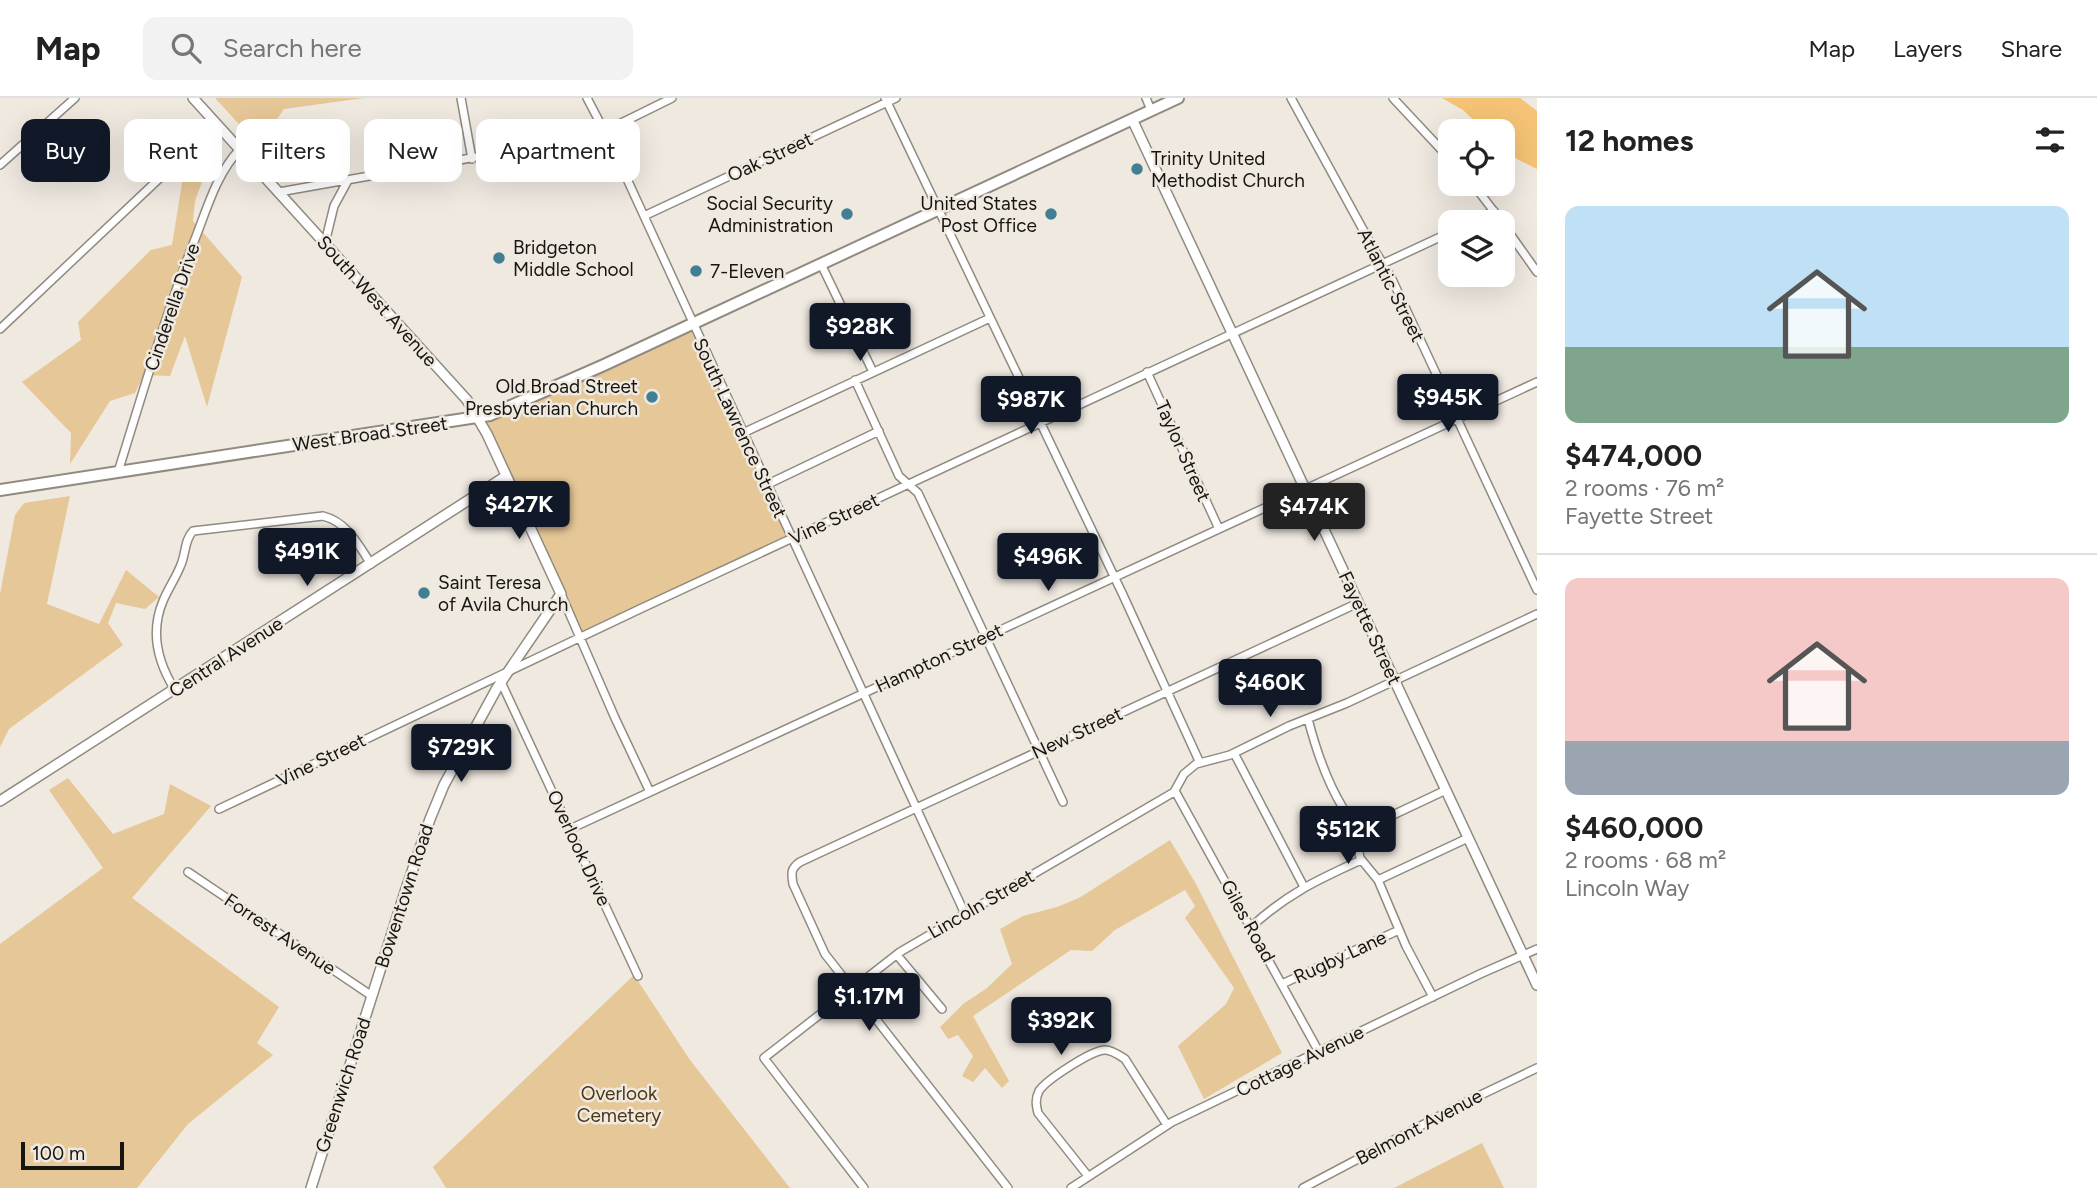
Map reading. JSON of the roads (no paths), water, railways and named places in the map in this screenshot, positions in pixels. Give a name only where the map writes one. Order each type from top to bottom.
[{"type":"highway","name":"West Broad Street","points":[[0,490],[479,418],[518,405],[1178,98]]},
{"type":"main road","name":"South West Avenue","points":[[193,98],[212,119]]},
{"type":"main road","name":"Fayette Street","points":[[1132,119],[1537,985]]},
{"type":"main road","name":"South West Avenue","points":[[222,129],[236,145]]},
{"type":"main road","name":"South West Avenue","points":[[270,182],[467,400],[479,418],[561,594]]},
{"type":"main road","name":"Central Avenue","points":[[0,802],[506,476]]},
{"type":"main road","name":"Bowentown Road","points":[[376,983],[421,844],[444,785],[508,671],[561,594]]},
{"type":"main road","name":"Greenwich Road","points":[[311,1188],[376,983]]},
{"type":"street","points":[[0,165],[75,98]]},
{"type":"street","points":[[461,98],[472,159]]},
{"type":"street","name":"South Lawrence Street","points":[[587,98],[598,119]]},
{"type":"street","points":[[630,119],[672,98]]},
{"type":"street","name":"Oak Street","points":[[644,216],[886,100],[896,98]]},
{"type":"street","points":[[1146,98],[1151,110]]},
{"type":"street","name":"Atlantic Street","points":[[1291,98],[1391,277],[1537,590]]},
{"type":"street","points":[[1393,98],[1438,146]]},
{"type":"street","points":[[886,100],[1115,578],[1200,763],[1234,753],[1537,614]]},
{"type":"street","name":"Cinderella Drive","points":[[118,472],[180,277],[213,192],[229,160],[236,153]]},
{"type":"street","points":[[350,180],[476,158]]},
{"type":"street","points":[[0,329],[156,182]]},
{"type":"street","points":[[279,192],[341,182]]},
{"type":"street","points":[[325,243],[334,206],[346,182]]},
{"type":"street","name":"South Lawrence Street","points":[[628,182],[965,914]]},
{"type":"street","points":[[1482,196],[1493,210]]},
{"type":"street","name":"Vine Street","points":[[219,809],[580,637],[1438,238]]},
{"type":"street","points":[[1515,240],[1537,272]]},
{"type":"street","points":[[821,264],[873,372]]},
{"type":"street","points":[[743,433],[990,318]]},
{"type":"street","name":"Taylor Street","points":[[1147,372],[1219,530]]},
{"type":"street","points":[[855,380],[899,476],[918,493],[1063,802]]},
{"type":"street","name":"Hampton Street","points":[[570,829],[1537,382]]},
{"type":"street","points":[[766,485],[879,431]]},
{"type":"street","points":[[175,690],[160,660],[156,628],[163,600],[182,563],[188,538],[193,531],[323,516],[333,518],[351,533],[371,564]]},
{"type":"street","name":"South West Avenue","points":[[561,594],[650,792]]},
{"type":"street","name":"New Street","points":[[853,989],[825,954],[814,931],[793,884],[791,871],[796,865],[1359,603]]},
{"type":"street","name":"Overlook Drive","points":[[502,682],[638,976]]},
{"type":"street","points":[[1308,719],[1315,748],[1325,772],[1341,806],[1359,831],[1361,860],[1378,880],[1399,930],[1433,997]]},
{"type":"street","points":[[1234,753],[1304,887]]},
{"type":"street","name":"Lincoln Street","points":[[864,1188],[764,1058],[897,955],[1175,791],[1184,774],[1200,763]]},
{"type":"street","points":[[1359,831],[1446,790]]},
{"type":"street","name":"Giles Road","points":[[1175,791],[1319,1052]]},
{"type":"street","points":[[1378,880],[1468,838]]},
{"type":"street","points":[[1251,927],[1272,908],[1304,887],[1361,860]]},
{"type":"street","name":"Forrest Avenue","points":[[188,872],[372,996]]},
{"type":"street","name":"Rugby Lane","points":[[1282,984],[1399,930]]},
{"type":"street","name":"Cottage Avenue","points":[[1071,1188],[1082,1185],[1088,1176],[1167,1125],[1537,949]]},
{"type":"street","points":[[897,955],[942,1009]]},
{"type":"street","points":[[853,989],[1008,1188]]},
{"type":"street","points":[[1088,1176],[1038,1113],[1035,1102],[1048,1082],[1083,1059],[1094,1052],[1106,1050],[1125,1059],[1167,1125]]},
{"type":"street","name":"Belmont Avenue","points":[[1303,1188],[1475,1097],[1537,1068]]},
{"type":"place","name":"Trinity United Methodist Church","points":[[1137,169]]},
{"type":"place","name":"Social Security Administration","points":[[847,214]]},
{"type":"place","name":"United States Post Office","points":[[1051,214]]},
{"type":"place","name":"Bridgeton Middle School","points":[[499,258]]},
{"type":"place","name":"7-Eleven","points":[[696,271]]},
{"type":"place","name":"Old Broad Street Presbyterian Church","points":[[652,397]]},
{"type":"place","name":"Saint Teresa of Avila Church","points":[[424,593]]},
{"type":"park label","name":"Overlook Cemetery","points":[[619,1104]]}]
